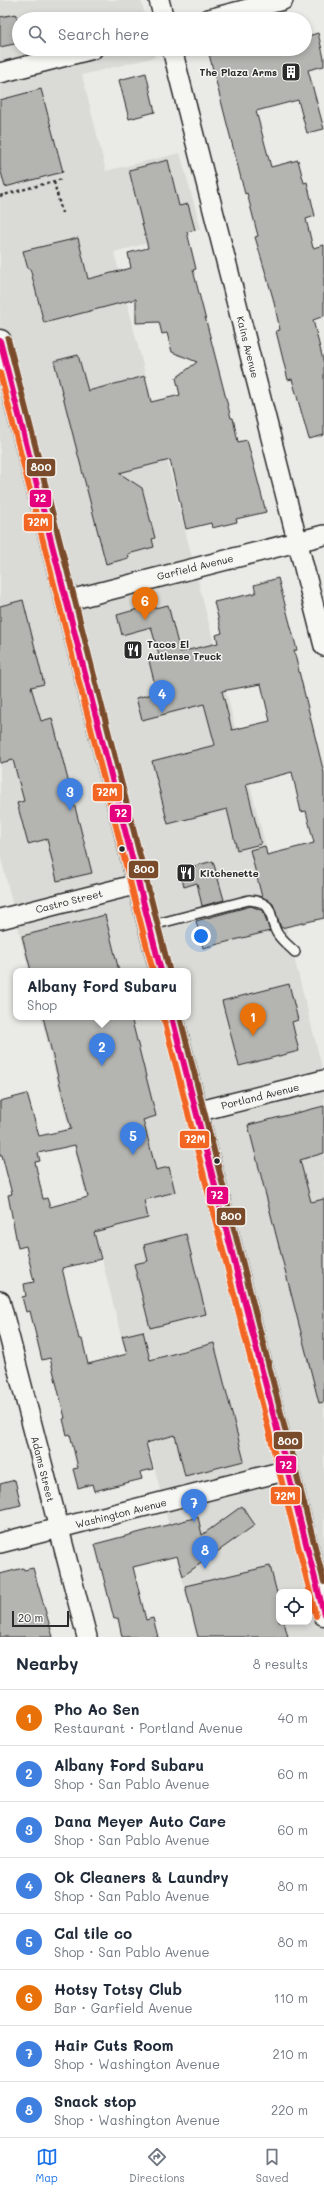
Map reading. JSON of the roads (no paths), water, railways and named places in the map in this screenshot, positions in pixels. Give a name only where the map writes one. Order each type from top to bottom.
[{"type":"main road","points":[[0,341],[160,968]]},
{"type":"main road","points":[[173,1020],[324,1614]]},
{"type":"street","points":[[159,0],[162,12]]},
{"type":"street","points":[[236,12],[283,0]]},
{"type":"street","points":[[0,73],[66,56]]},
{"type":"street","name":"Kains Avenue","points":[[174,56],[324,646]]},
{"type":"street","name":"Garfield Avenue","points":[[66,601],[324,535]]},
{"type":"street","name":"Castro Street","points":[[0,919],[138,884]]},
{"type":"street","name":"Portland Avenue","points":[[196,1112],[324,1080]]},
{"type":"street","name":"Adams Street","points":[[0,1301],[87,1637]]},
{"type":"street","name":"Washington Avenue","points":[[0,1543],[288,1470]]},
{"type":"lane","points":[[149,926],[249,900],[258,901],[267,905],[272,911],[276,932],[294,952]]},
{"type":"place","name":"The Plaza Arms","points":[[291,72]]},
{"type":"place","name":"Hotsy Totsy Club","points":[[145,620]]},
{"type":"place","name":"Tacos El Autlense Truck","points":[[133,650]]},
{"type":"place","name":"Ok Cleaners & Laundry","points":[[162,713]]},
{"type":"place","name":"Dana Meyer Auto Care","points":[[70,811]]},
{"type":"place","name":"Kitchenette","points":[[186,873]]},
{"type":"place","name":"Pho Ao Sen","points":[[253,1036]]},
{"type":"place","name":"Albany Ford Subaru","points":[[102,1066]]},
{"type":"place","name":"Cal tile co","points":[[133,1155]]},
{"type":"place","name":"Hair Cuts Room","points":[[194,1522]]},
{"type":"place","name":"Snack stop","points":[[205,1569]]}]
